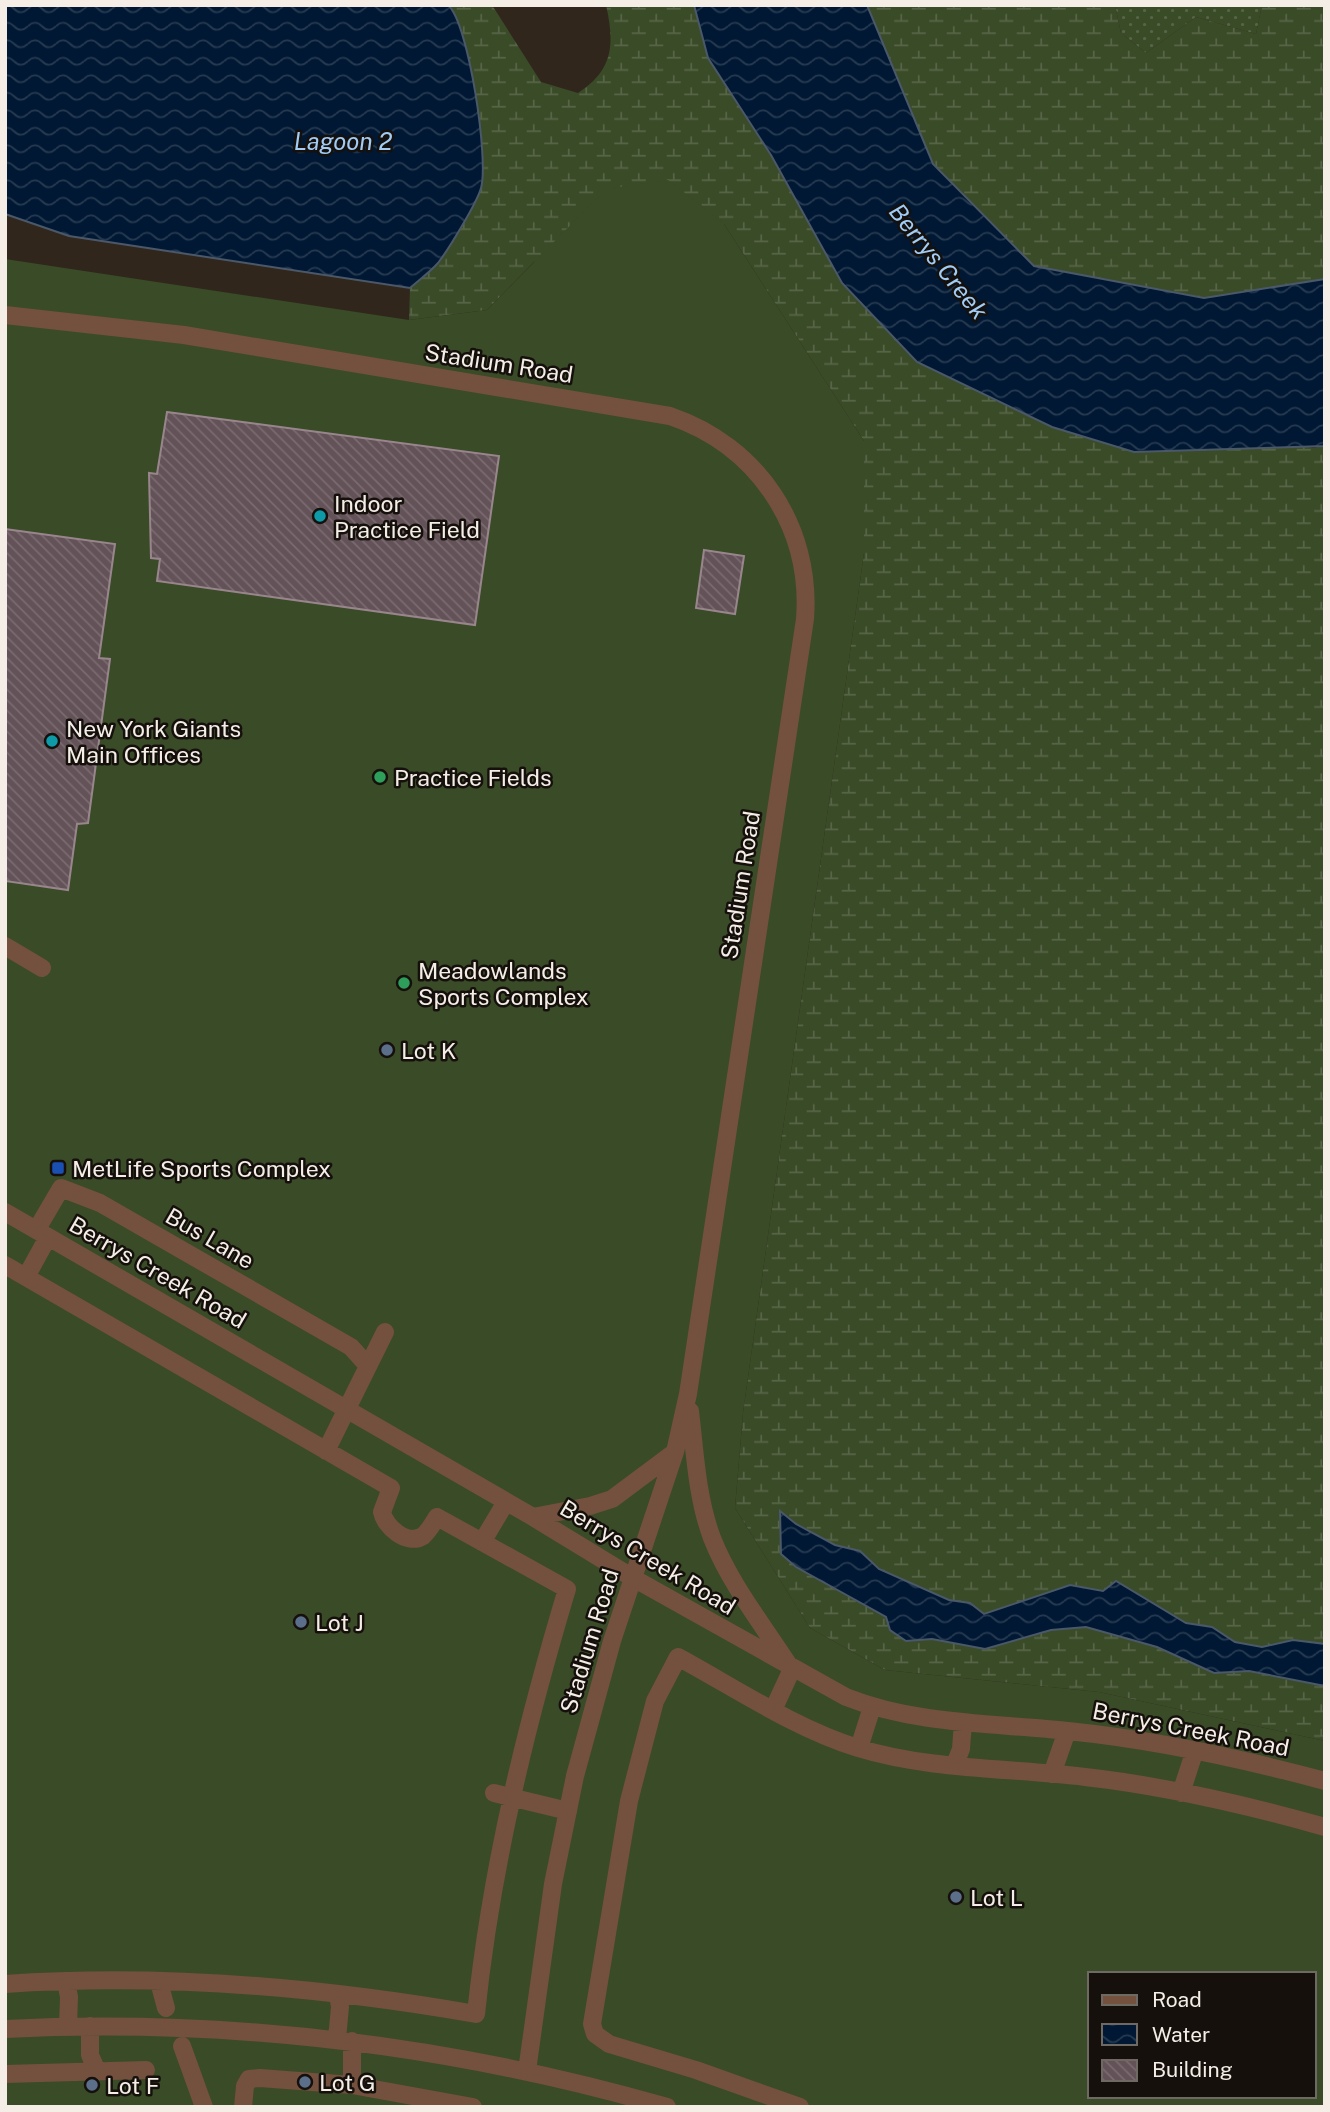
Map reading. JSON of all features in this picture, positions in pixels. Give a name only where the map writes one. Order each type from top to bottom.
[{"type":"street","name":"Stadium Road","points":[[5,315],[184,335],[656,413],[695,425],[726,443],[761,476],[780,503],[802,559],[805,619],[688,1394],[675,1452],[597,1693],[568,1811],[548,1917],[527,2071]]},
{"type":"street","points":[[5,946],[42,968]]},
{"type":"street","name":"Bus Lane","points":[[42,1233],[61,1188],[100,1203],[351,1347],[369,1366]]},
{"type":"street","name":"Berrys Creek Road","points":[[5,1212],[792,1670],[872,1707],[963,1722],[1067,1731],[1195,1750],[1325,1782]]},
{"type":"street","points":[[26,1277],[42,1233]]},
{"type":"street","points":[[5,1265],[391,1488],[382,1512],[386,1524],[400,1534],[410,1538],[420,1537],[429,1530],[436,1517],[568,1590],[502,1795],[476,2014],[338,1994],[159,1982],[66,1981],[5,1984]]},
{"type":"street","points":[[327,1451],[385,1332]]},
{"type":"street","points":[[688,1394],[700,1494],[712,1538],[735,1582],[792,1670],[774,1708]]},
{"type":"street","points":[[533,1517],[612,1499],[675,1452]]},
{"type":"street","points":[[482,1542],[506,1502]]},
{"type":"street","points":[[800,2107],[696,2070],[609,2044],[595,2035],[592,2024],[629,1801],[655,1701],[678,1657],[816,1732],[859,1748],[906,1758],[1052,1773],[1181,1793],[1325,1827]]},
{"type":"street","points":[[859,1748],[872,1707]]},
{"type":"street","points":[[955,1764],[961,1749],[963,1722]]},
{"type":"street","points":[[1052,1773],[1067,1731]]},
{"type":"street","points":[[1181,1793],[1195,1750]]},
{"type":"street","points":[[502,1795],[568,1811]]},
{"type":"street","points":[[66,1981],[69,1997],[68,2026]]},
{"type":"street","points":[[159,1982],[166,2008]]},
{"type":"street","points":[[338,1994],[352,2085]]},
{"type":"street","points":[[90,2026],[90,2055],[96,2071]]},
{"type":"street","points":[[5,2029],[174,2026],[345,2040],[441,2053],[527,2071],[667,2107]]},
{"type":"street","points":[[182,2046],[204,2107]]},
{"type":"street","points":[[5,2074],[146,2070]]},
{"type":"street","points":[[243,2107],[245,2086],[249,2079],[352,2085],[473,2107]]},
{"type":"green space","points":[[448,5],[492,5],[541,82],[578,93],[590,84],[605,66],[610,44],[606,5],[694,5],[708,58],[771,155],[917,362],[976,390],[1313,448],[1325,446],[1325,1741],[1099,1692],[885,1670],[810,1628],[735,1508],[743,1413],[864,553],[864,441],[724,224],[534,262],[487,310],[409,320],[410,288],[443,257],[478,195],[483,173],[480,123],[470,64],[456,17]]},
{"type":"green space","points":[[867,5],[1115,5],[1121,33],[1146,53],[1196,17],[1256,34],[1262,5],[1325,5],[1325,279],[1204,298],[1034,266],[933,164]]},
{"type":"green space","points":[[1115,5],[1262,5],[1256,34],[1196,17],[1146,53],[1121,33]]},
{"type":"green space","name":"Meadowlands Sports Complex","points":[[668,180],[724,224],[864,441],[864,553],[743,1413],[735,1508],[810,1628],[885,1670],[1099,1692],[1325,1741],[1325,2107],[5,2107],[5,259],[409,320],[487,310],[606,189]]},
{"type":"water","name":"Lagoon 2","points":[[5,5],[448,5],[456,17],[470,64],[480,123],[483,173],[481,188],[462,226],[438,263],[410,288],[69,236],[5,214]]},
{"type":"water","name":"Berrys Creek","points":[[694,5],[867,5],[933,164],[1034,266],[1204,298],[1325,279],[1325,446],[1134,452],[1052,427],[917,362],[842,283],[771,155],[708,58]]},
{"type":"water","points":[[780,1511],[796,1524],[835,1545],[860,1551],[879,1569],[949,1600],[970,1603],[984,1614],[1070,1585],[1103,1591],[1116,1581],[1186,1623],[1212,1627],[1235,1642],[1262,1647],[1293,1640],[1325,1644],[1325,1686],[1249,1671],[1214,1673],[1157,1647],[1086,1627],[1051,1630],[985,1649],[932,1639],[906,1641],[890,1630],[886,1617],[796,1567],[781,1554]]},
{"type":"building","name":"Indoor Practice Field","points":[[167,412],[499,456],[475,625],[157,581],[160,559],[151,558],[149,473],[157,474]]},
{"type":"building","name":"New York Giants Main Offices","points":[[5,529],[115,544],[99,658],[110,659],[88,823],[77,824],[68,890],[5,881]]},
{"type":"building","points":[[704,550],[744,556],[735,614],[696,608]]},
{"type":"place","name":"Indoor Practice Field","points":[[320,516]]},
{"type":"place","name":"New York Giants Main Offices","points":[[52,741]]},
{"type":"place","name":"Practice Fields","points":[[380,777]]},
{"type":"place","name":"Meadowlands Sports Complex","points":[[404,983]]},
{"type":"place","name":"Lot K","points":[[387,1050]]},
{"type":"place","name":"MetLife Sports Complex","points":[[58,1168]]},
{"type":"place","name":"Lot J","points":[[301,1622]]},
{"type":"place","name":"Lot L","points":[[956,1897]]},
{"type":"place","name":"Lot G","points":[[305,2082]]},
{"type":"place","name":"Lot F","points":[[92,2085]]}]
